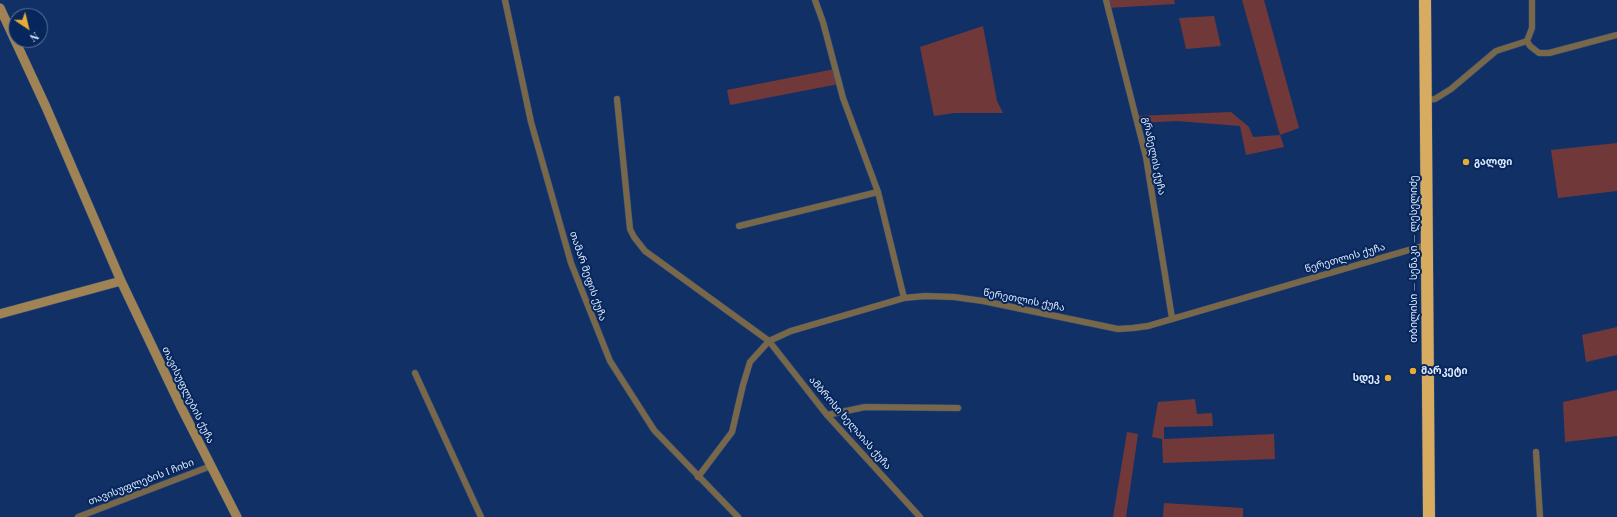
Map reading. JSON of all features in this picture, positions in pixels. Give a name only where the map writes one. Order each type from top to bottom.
[{"type":"highway","name":"თბილისი — სენაკი — ლესელიძე","points":[[1425,0],[1429,517]]},
{"type":"main road","name":"თავისუფლების ქუჩა","points":[[0,8],[46,107],[121,281],[181,407],[238,517]]},
{"type":"main road","points":[[0,314],[121,281]]},
{"type":"street","name":"თამარ მეფის ქუჩა","points":[[505,0],[519,70],[542,164],[571,264],[588,310],[610,361],[654,430],[738,517]]},
{"type":"street","points":[[815,0],[823,22],[842,98],[878,192],[904,298]]},
{"type":"street","name":"გრანელის ქუჩა","points":[[1106,0],[1146,157],[1172,318]]},
{"type":"street","points":[[1527,41],[1532,28],[1532,0]]},
{"type":"street","points":[[1527,41],[1530,46],[1539,53],[1549,53],[1617,35]]},
{"type":"street","points":[[1426,100],[1434,99],[1451,89],[1496,51],[1527,41]]},
{"type":"street","name":"ამბროსი ხელაიას ქუჩა","points":[[617,99],[630,229],[634,237],[645,251],[768,341],[827,415],[920,517]]},
{"type":"street","points":[[739,226],[878,192]]},
{"type":"street","name":"წერეთლის ქუჩა","points":[[698,476],[732,432],[742,385],[750,362],[768,341],[790,331],[904,298],[925,296],[954,297],[983,301],[1118,329],[1148,326],[1426,245]]},
{"type":"street","points":[[415,373],[482,517]]},
{"type":"street","points":[[827,415],[865,407],[958,408]]},
{"type":"street","points":[[1536,452],[1540,517]]},
{"type":"street","name":"თავისუფლების I ჩიხი","points":[[78,517],[211,466]]},
{"type":"shaded area","points":[[1106,0],[1174,0],[1175,4],[1108,8]]},
{"type":"shaded area","points":[[1242,0],[1264,0],[1299,128],[1280,135]]},
{"type":"shaded area","points":[[1214,16],[1221,46],[1186,49],[1179,18]]},
{"type":"shaded area","points":[[983,26],[997,101],[1003,113],[954,113],[934,116],[920,47]]},
{"type":"shaded area","points":[[835,69],[839,84],[730,105],[727,90]]},
{"type":"shaded area","points":[[1231,112],[1249,127],[1253,137],[1280,135],[1284,147],[1246,155],[1240,126],[1177,121],[1138,123],[1136,116]]},
{"type":"shaded area","points":[[1617,143],[1617,191],[1558,198],[1551,150]]},
{"type":"shaded area","points":[[1617,327],[1617,355],[1586,362],[1582,335]]},
{"type":"shaded area","points":[[1617,390],[1617,436],[1565,442],[1563,402]]},
{"type":"shaded area","points":[[1195,399],[1197,414],[1212,413],[1213,426],[1164,427],[1164,439],[1274,434],[1275,459],[1163,463],[1162,439],[1152,437],[1158,402]]},
{"type":"shaded area","points":[[1127,432],[1138,434],[1126,517],[1113,517]]},
{"type":"shaded area","points":[[1164,503],[1243,508],[1243,517],[1163,517]]},
{"type":"place","name":"გალფი","points":[[1466,162]]},
{"type":"place","name":"მარკეტი","points":[[1413,371]]},
{"type":"place","name":"სდეკ","points":[[1388,378]]}]
